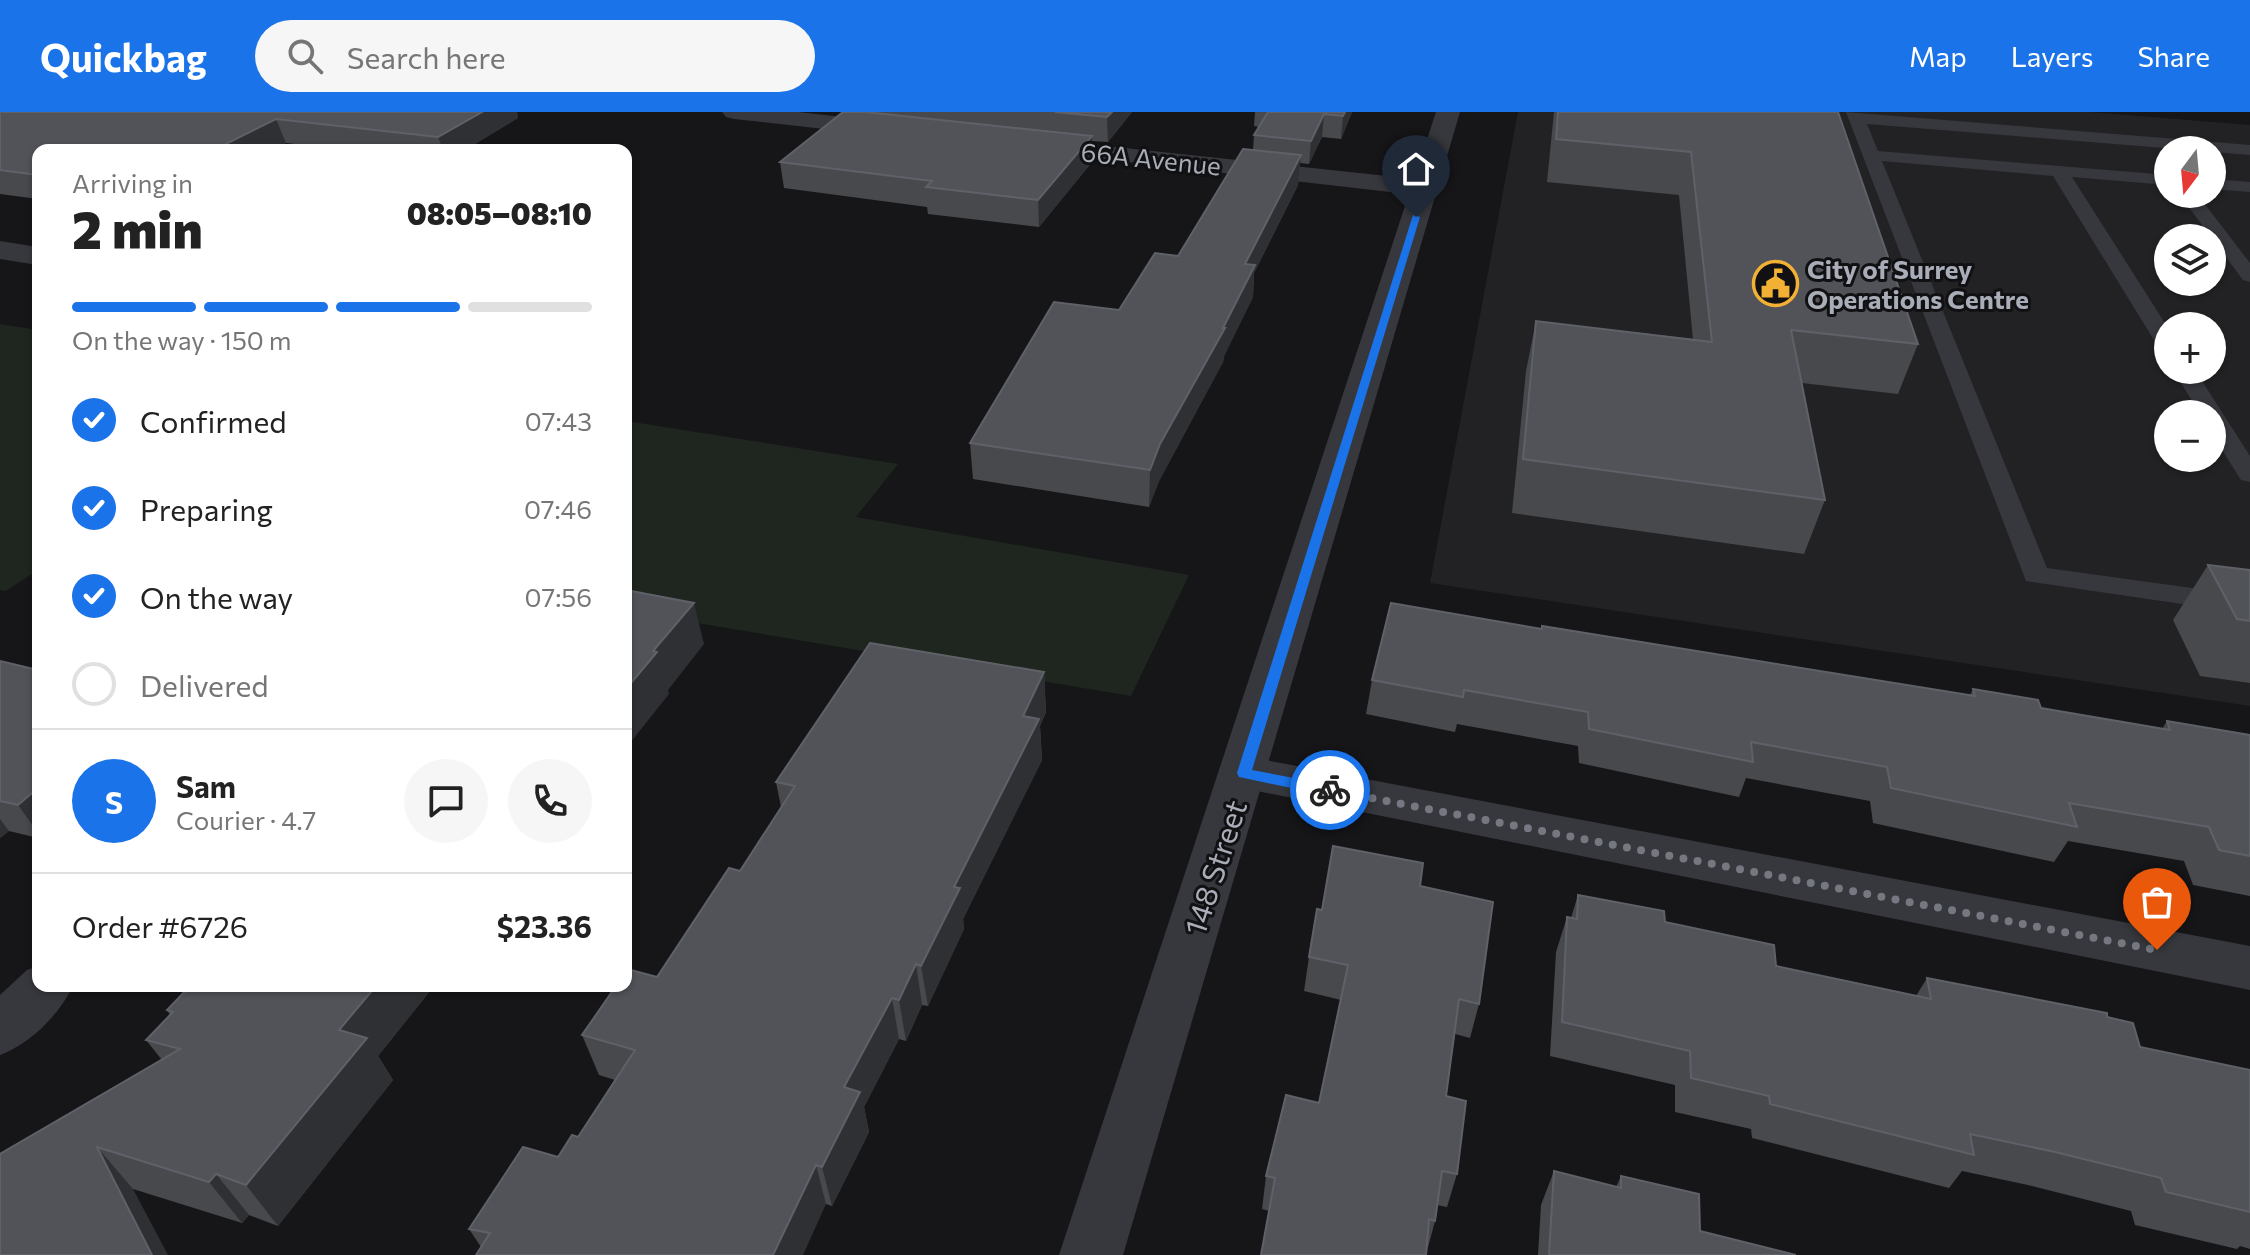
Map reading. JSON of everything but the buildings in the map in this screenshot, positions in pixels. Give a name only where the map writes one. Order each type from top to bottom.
[{"type":"street","points":[[734,112],[814,116],[907,131]]},
{"type":"street","name":"148 Street","points":[[1091,1255],[1448,112]]},
{"type":"street","name":"66A Avenue","points":[[1001,141],[1425,188]]},
{"type":"street","points":[[0,250],[32,255]]},
{"type":"street","points":[[1244,773],[2250,968]]},
{"type":"street","points":[[0,1031],[40,992]]},
{"type":"lane","points":[[2250,150],[1855,115],[2036,575],[2250,605]]},
{"type":"lane","points":[[1870,155],[2154,179]]},
{"type":"lane","points":[[2059,171],[2154,323]]},
{"type":"lane","points":[[2226,185],[2250,187]]},
{"type":"lane","points":[[2199,208],[2250,276]]},
{"type":"lane","points":[[2226,436],[2250,475]]},
{"type":"shaded area","name":"City of Surrey Operations Centre","points":[[1518,112],[2089,112],[2250,125],[2250,706],[1430,583]]},
{"type":"shaded area","points":[[0,324],[32,329],[32,574],[6,591],[0,590]]},
{"type":"shaded area","points":[[632,422],[898,464],[856,517],[1189,575],[1131,696],[632,612]]},
{"type":"way so far","points":[[1330,790],[2157,950]]},
{"type":"place","name":"City of Surrey Operations Centre","points":[[1776,283]]},
{"type":"route","points":[[1330,790],[1244,773],[1416,217]]}]
